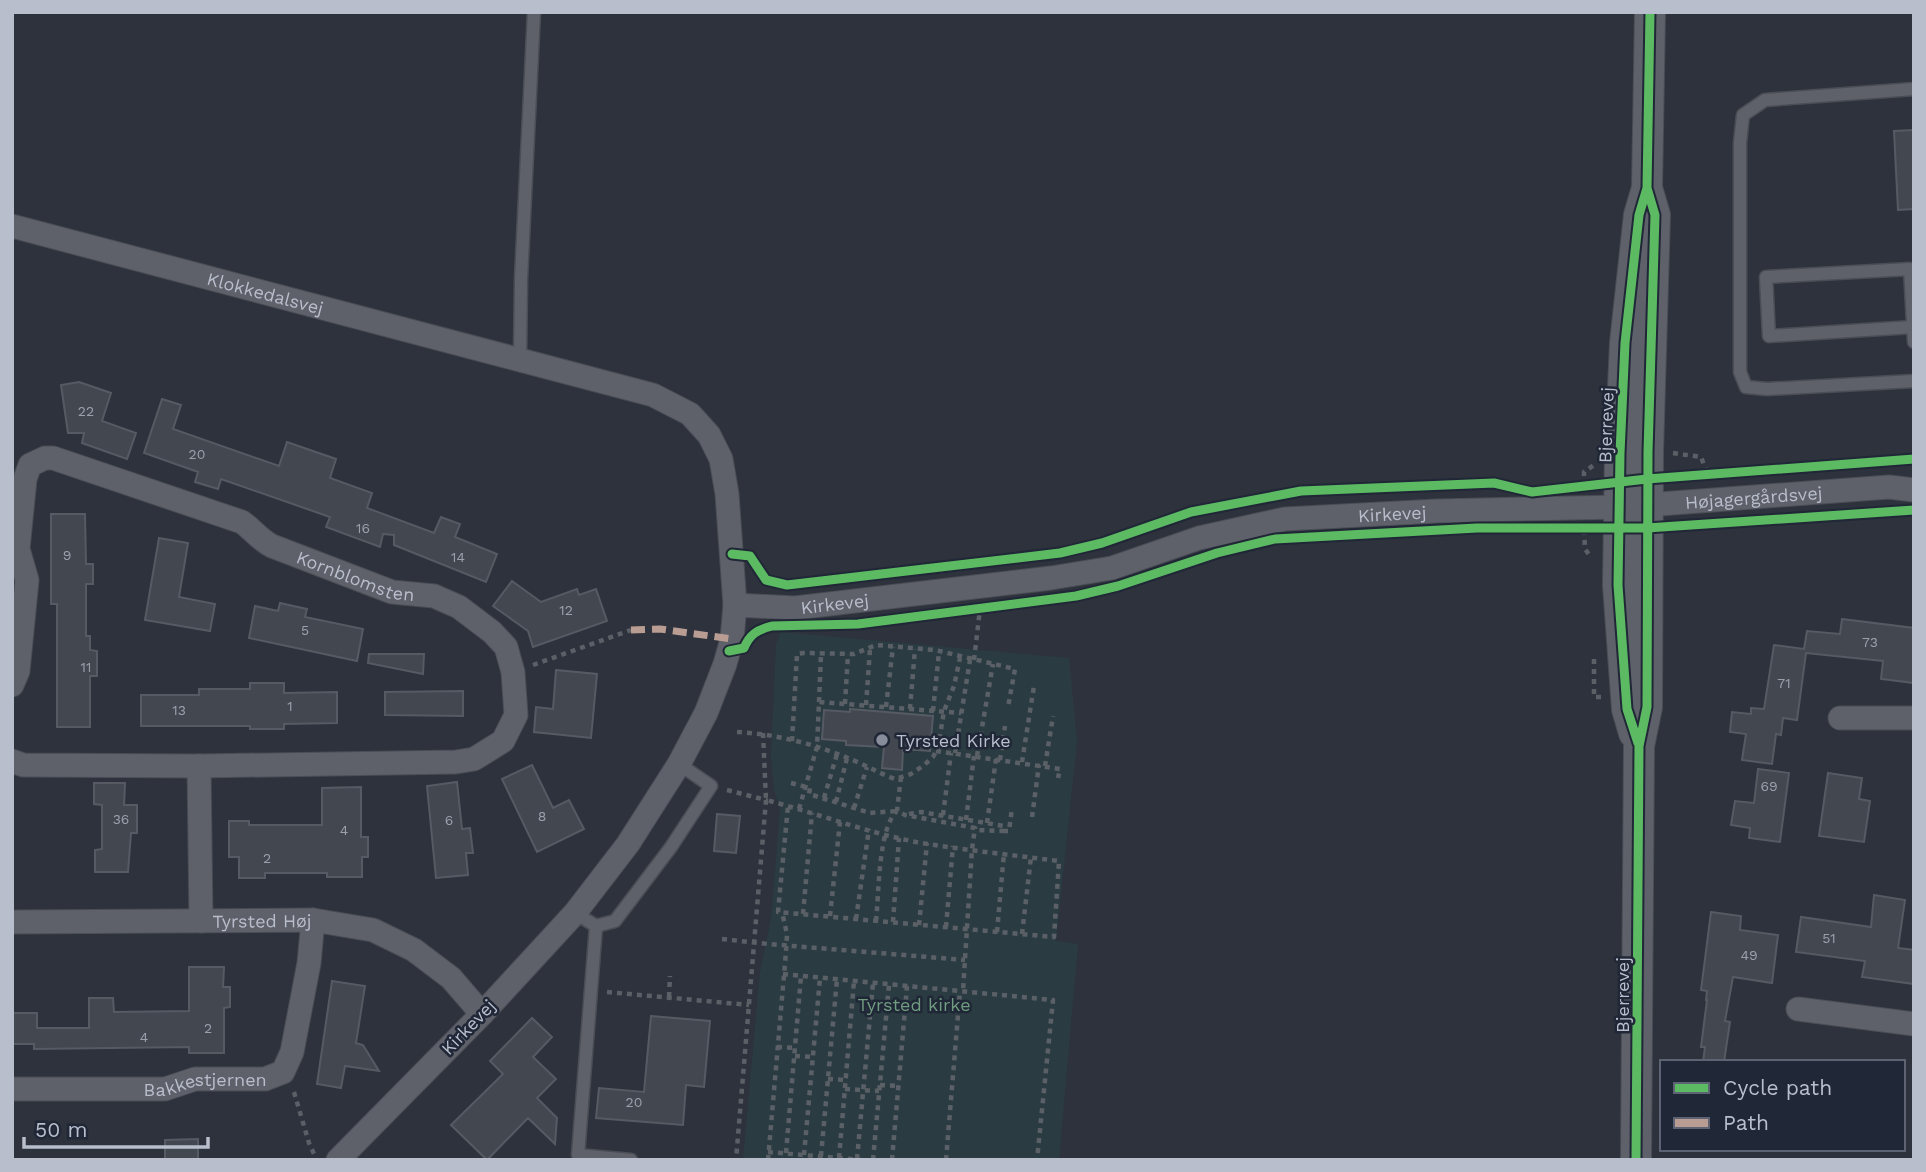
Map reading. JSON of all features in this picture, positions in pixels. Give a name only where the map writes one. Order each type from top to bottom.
[{"type":"street","name":"Bjerrevej","points":[[1636,1160],[1639,746],[1647,707],[1626,506],[1625,343],[1639,215],[1647,188],[1650,12]]},
{"type":"street","name":"Klokkedalsvej","points":[[12,226],[653,395],[690,414],[709,435],[721,458],[727,494],[735,605]]},
{"type":"street","name":"Kornblomsten","points":[[12,685],[18,671],[27,580],[18,549],[25,479],[30,465],[45,458],[242,522],[262,541],[272,546],[392,592],[422,593],[459,607],[492,632],[506,647],[513,672],[516,715],[503,741],[474,759],[456,762],[199,766],[23,765],[12,761]]},
{"type":"street","name":"Højagergårdsvej","points":[[1889,487],[1914,478]]},
{"type":"street","name":"Højagergårdsvej","points":[[1626,506],[1889,487],[1914,490]]},
{"type":"street","name":"Kirkevej","points":[[338,1160],[482,1014],[575,913],[628,844],[679,764],[706,713],[732,639],[735,605],[795,608],[979,598],[1112,568],[1199,538],[1285,519],[1437,511],[1626,506]]},
{"type":"street","points":[[1840,718],[1914,718]]},
{"type":"street","points":[[199,766],[201,921]]},
{"type":"street","name":"Tyrsted Høj","points":[[12,922],[313,920],[373,930],[415,950],[452,978],[482,1014]]},
{"type":"street","name":"Bakkestjernen","points":[[12,1088],[166,1088],[195,1079],[265,1079],[283,1072],[292,1052],[309,963],[313,920]]},
{"type":"street","points":[[1798,1009],[1914,1024]]},
{"type":"lane","points":[[520,360],[521,279],[534,12]]},
{"type":"lane","points":[[1914,89],[1765,100],[1743,115],[1740,143],[1740,372],[1746,387],[1767,389],[1914,382]]},
{"type":"lane","points":[[1913,327],[1769,336],[1766,277],[1910,269],[1914,342]]},
{"type":"lane","points":[[575,913],[596,926],[615,921],[671,847],[711,786],[679,764]]},
{"type":"lane","points":[[596,926],[578,1155],[631,1160]]},
{"type":"path","points":[[1697,475],[1719,474]]},
{"type":"path","points":[[1571,489],[1626,506]]},
{"type":"path","points":[[1571,529],[1626,506]]},
{"type":"path","points":[[979,598],[994,607]]},
{"type":"path","points":[[966,610],[979,598]]},
{"type":"path","points":[[943,816],[972,660],[979,598]]},
{"type":"path","points":[[513,672],[631,630]]},
{"type":"path","points":[[792,741],[797,654],[848,654],[876,645],[939,652],[1015,669],[1008,707]]},
{"type":"path","points":[[886,707],[893,647]]},
{"type":"path","points":[[866,705],[870,649]]},
{"type":"path","points":[[910,709],[915,649]]},
{"type":"path","points":[[933,710],[939,652]]},
{"type":"path","points":[[799,809],[817,747],[821,654]]},
{"type":"path","points":[[845,704],[848,654]]},
{"type":"path","points":[[737,732],[762,733],[817,747],[895,779],[917,770],[936,751],[944,711],[954,686],[960,658]]},
{"type":"path","points":[[966,820],[993,664]]},
{"type":"path","points":[[1022,762],[1034,686]]},
{"type":"path","points":[[819,702],[961,713]]},
{"type":"path","points":[[1032,817],[1053,716]]},
{"type":"path","points":[[987,823],[1005,726]]},
{"type":"path","points":[[736,1160],[766,800],[762,733]]},
{"type":"path","points":[[936,751],[1060,769],[1058,778]]},
{"type":"path","points":[[824,798],[837,754]]},
{"type":"path","points":[[836,803],[847,758]]},
{"type":"path","points":[[854,808],[867,767]]},
{"type":"path","points":[[876,921],[885,834],[891,816],[897,811],[901,777]]},
{"type":"path","points":[[791,783],[810,788],[809,794],[870,813],[897,811],[975,830],[1009,831],[1012,808]]},
{"type":"path","points":[[711,786],[766,800],[788,806],[799,809],[900,838],[1059,861],[1054,937],[778,912],[788,806]]},
{"type":"path","points":[[905,815],[921,812],[1004,826],[1003,831]]},
{"type":"path","points":[[803,914],[812,813]]},
{"type":"path","points":[[830,916],[840,822]]},
{"type":"path","points":[[856,919],[869,830]]},
{"type":"path","points":[[946,1160],[975,830]]},
{"type":"path","points":[[893,922],[900,838]]},
{"type":"path","points":[[919,925],[927,843]]},
{"type":"path","points":[[946,927],[953,846]]},
{"type":"path","points":[[996,932],[1004,853]]},
{"type":"path","points":[[1022,934],[1031,857]]},
{"type":"path","points":[[768,1160],[787,946],[782,912]]},
{"type":"path","points":[[722,939],[965,960]]},
{"type":"path","points":[[783,974],[1053,1000],[1037,1160]]},
{"type":"path","points":[[669,997],[670,976]]},
{"type":"path","points":[[786,1153],[801,976]]},
{"type":"path","points":[[804,1155],[820,978]]},
{"type":"path","points":[[821,1156],[837,979]]},
{"type":"path","points":[[839,1158],[854,981]]},
{"type":"path","points":[[857,1159],[873,983]]},
{"type":"path","points":[[873,1160],[889,985]]},
{"type":"path","points":[[892,1160],[907,986]]},
{"type":"path","points":[[591,990],[749,1005]]},
{"type":"path","points":[[777,1047],[795,1048]]},
{"type":"path","points":[[794,1056],[813,1057]]},
{"type":"path","points":[[283,1072],[293,1090],[317,1160]]},
{"type":"path","points":[[828,1079],[845,1080]]},
{"type":"path","points":[[880,1084],[899,1086]]},
{"type":"path","points":[[845,1089],[879,1091]]},
{"type":"path","points":[[768,1152],[862,1160]]},
{"type":"green space","name":"Tyrsted kirke","points":[[781,632],[1069,658],[1077,742],[1056,941],[1078,944],[1059,1160],[743,1160],[760,972],[771,919],[780,810],[774,789],[771,758],[776,644]]},
{"type":"building","points":[[1914,130],[1914,209],[1898,210],[1894,131]]},
{"type":"building","points":[[79,382],[111,393],[102,421],[136,433],[127,459],[82,443],[84,433],[68,433],[61,385]]},
{"type":"building","points":[[162,399],[181,405],[173,429],[279,466],[287,442],[336,459],[330,478],[372,493],[367,508],[434,533],[441,517],[460,524],[455,537],[497,554],[486,582],[394,545],[394,535],[383,534],[380,547],[326,527],[330,517],[221,479],[218,489],[195,482],[198,472],[144,453]]},
{"type":"building","points":[[51,514],[85,514],[86,564],[93,564],[93,584],[86,584],[86,636],[90,636],[90,650],[97,651],[97,676],[90,676],[90,727],[57,727],[57,604],[51,604]]},
{"type":"building","points":[[159,538],[188,543],[179,597],[215,604],[210,631],[145,620]]},
{"type":"building","points":[[512,581],[541,602],[577,589],[579,595],[596,589],[607,621],[533,647],[528,631],[493,606]]},
{"type":"building","points":[[280,603],[307,609],[305,617],[363,629],[357,661],[249,638],[255,606],[278,611]]},
{"type":"building","points":[[1842,619],[1914,628],[1914,683],[1881,679],[1883,661],[1806,653],[1797,720],[1783,718],[1781,735],[1776,734],[1772,764],[1742,760],[1746,734],[1730,732],[1732,712],[1751,714],[1751,708],[1764,709],[1774,645],[1804,649],[1807,631],[1840,634]]},
{"type":"building","points":[[369,654],[424,654],[423,674],[368,663]]},
{"type":"building","points":[[556,670],[597,674],[591,738],[534,732],[536,707],[553,709]]},
{"type":"building","points":[[250,683],[284,683],[284,693],[337,692],[337,723],[284,724],[284,729],[250,729],[250,726],[141,726],[141,695],[199,695],[199,689],[250,689]]},
{"type":"building","points":[[463,691],[463,716],[385,715],[385,692]]},
{"type":"building","name":"Tyrsted Kirke","points":[[850,709],[933,716],[930,751],[903,749],[902,770],[882,768],[884,747],[846,745],[846,741],[822,739],[824,710],[850,712]]},
{"type":"building","points":[[532,765],[553,808],[569,800],[584,829],[537,852],[502,779]]},
{"type":"building","points":[[1758,769],[1789,773],[1780,842],[1749,838],[1750,828],[1731,825],[1735,801],[1754,803]]},
{"type":"building","points":[[1828,773],[1862,778],[1859,799],[1870,801],[1864,842],[1819,836]]},
{"type":"building","points":[[457,782],[462,829],[470,828],[473,853],[466,853],[468,875],[436,878],[427,786]]},
{"type":"building","points":[[94,783],[125,783],[124,805],[137,805],[137,833],[131,833],[128,872],[95,872],[95,850],[102,849],[102,805],[94,804]]},
{"type":"building","points":[[361,787],[361,837],[368,837],[368,857],[362,857],[362,877],[327,877],[327,873],[265,873],[265,878],[239,878],[239,857],[229,857],[229,821],[249,821],[249,825],[322,825],[322,788]]},
{"type":"building","points":[[717,814],[740,816],[736,853],[714,851]]},
{"type":"building","points":[[1874,895],[1905,900],[1898,948],[1914,950],[1914,984],[1862,977],[1865,961],[1796,952],[1801,917],[1871,927]]},
{"type":"building","points":[[1711,912],[1741,916],[1740,930],[1778,935],[1772,983],[1733,977],[1725,1021],[1730,1022],[1724,1060],[1703,1060],[1705,1047],[1701,1047],[1707,991],[1701,990]]},
{"type":"building","points":[[189,967],[224,967],[223,987],[230,987],[230,1007],[224,1008],[224,1053],[189,1053],[189,1047],[34,1049],[34,1044],[12,1044],[12,1013],[37,1013],[37,1028],[89,1028],[89,998],[113,998],[114,1012],[189,1011]]},
{"type":"building","points":[[332,981],[365,986],[356,1043],[363,1045],[379,1071],[345,1066],[341,1088],[317,1084]]},
{"type":"building","points":[[651,1016],[710,1021],[704,1087],[686,1085],[683,1125],[596,1118],[599,1088],[644,1092]]},
{"type":"building","points":[[532,1018],[552,1037],[533,1057],[556,1079],[537,1098],[557,1118],[555,1144],[528,1118],[487,1160],[451,1125],[503,1074],[490,1061]]},
{"type":"building","points":[[198,1139],[198,1160],[165,1160],[165,1140]]},
{"type":"marked path","points":[[631,630],[660,629],[732,639]]},
{"type":"cycle path","points":[[1638,743],[1627,709],[1618,585],[1620,453],[1625,343],[1639,215],[1647,188],[1650,12]]},
{"type":"cycle path","points":[[1636,1160],[1639,746],[1647,707],[1648,452],[1655,215],[1647,188]]},
{"type":"cycle path","points":[[732,554],[750,556],[766,580],[787,585],[1060,553],[1102,543],[1191,512],[1301,491],[1494,483],[1532,492],[1647,479],[1914,459]]},
{"type":"cycle path","points":[[729,651],[744,648],[755,633],[772,626],[858,624],[1076,596],[1118,586],[1217,553],[1275,539],[1477,528],[1647,528],[1914,510]]},
{"type":"place","name":"Tyrsted Kirke","points":[[882,740]]}]
